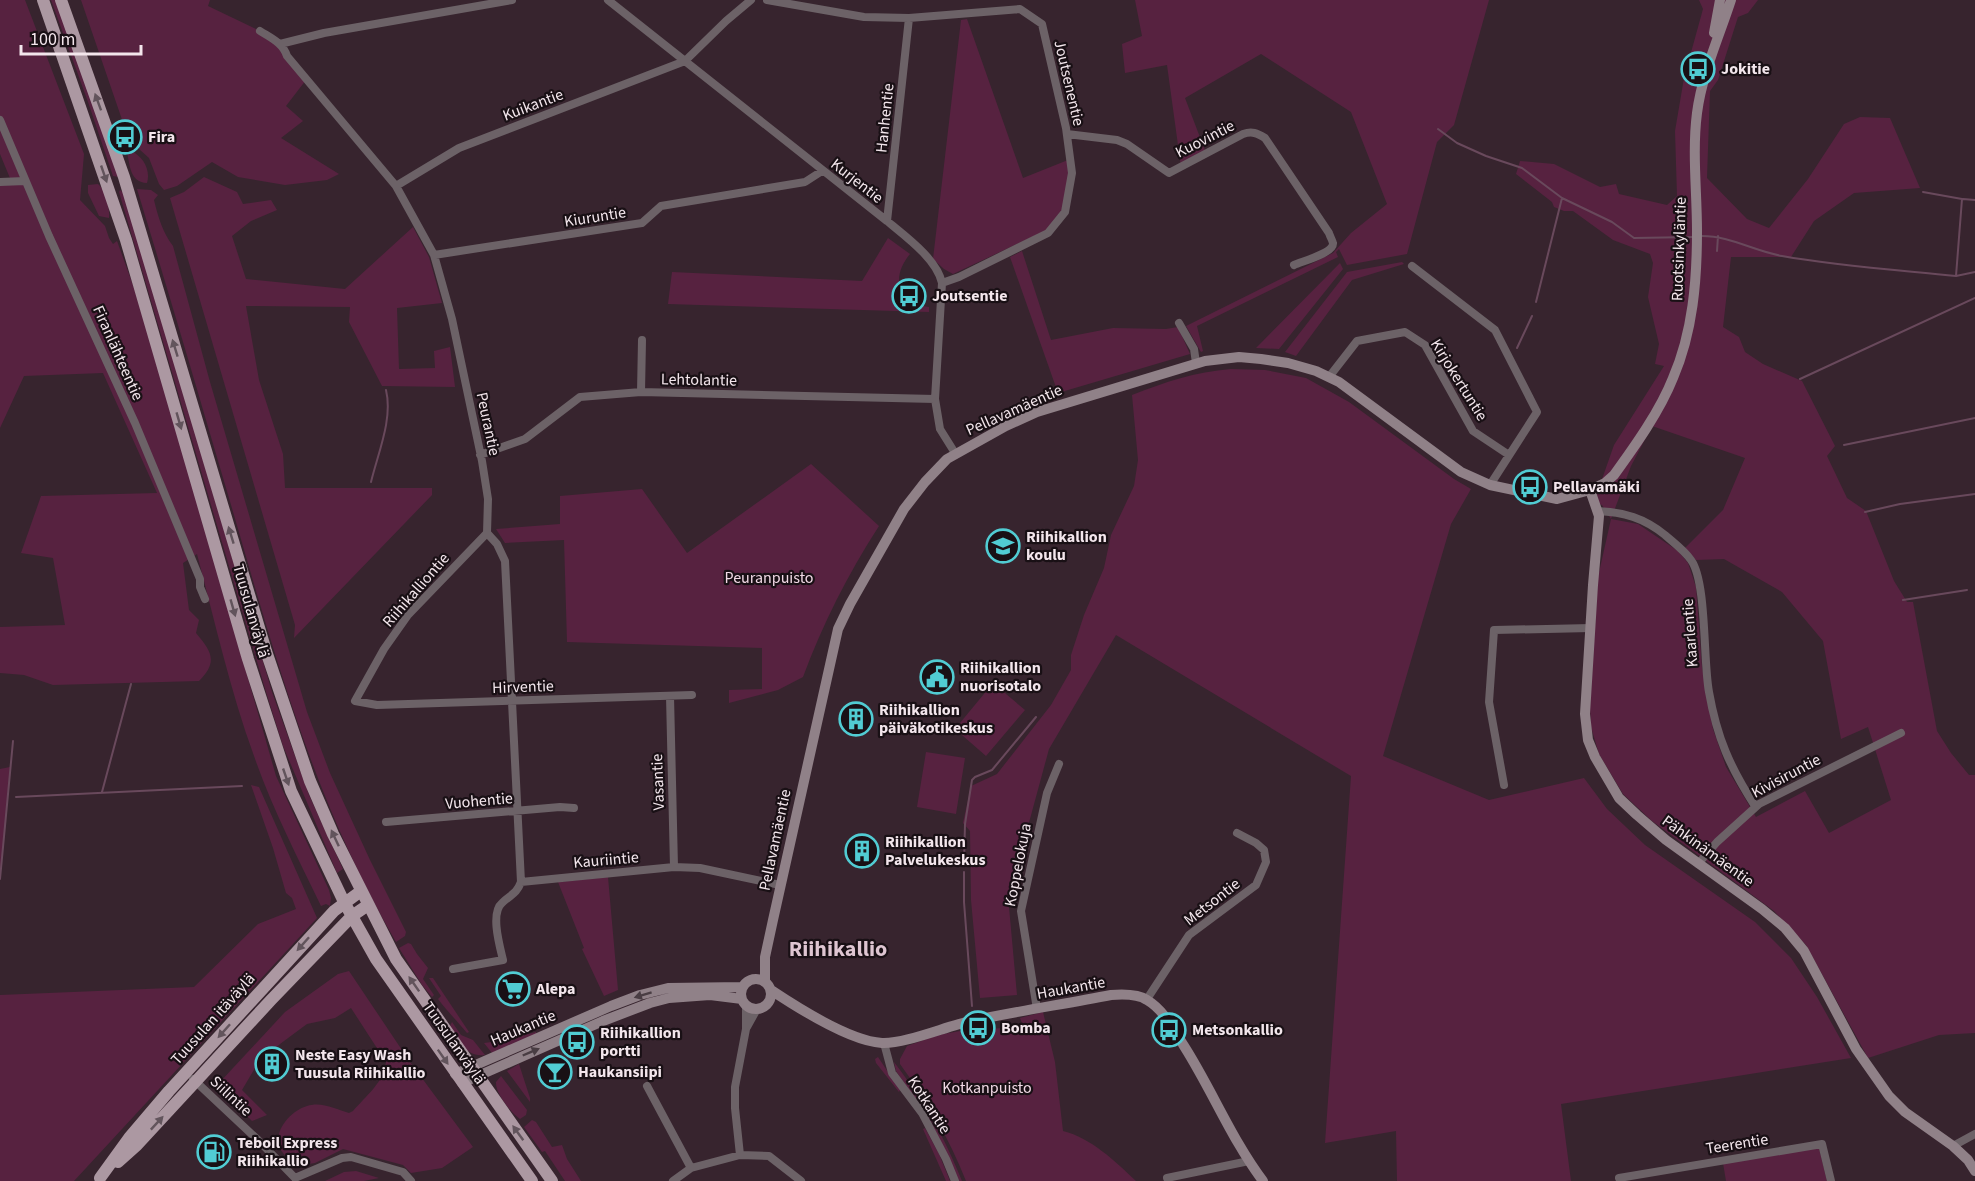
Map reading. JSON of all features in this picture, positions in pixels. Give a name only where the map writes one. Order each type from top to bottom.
[{"type":"main road","name":"Tuusulanväylä","points":[[43,0],[126,240],[267,722],[291,791],[344,902],[376,959],[532,1181]]},
{"type":"main road","name":"Tuusulanväylä","points":[[61,0],[124,177],[286,714],[320,802],[361,891],[396,959],[552,1181]]},
{"type":"main road","name":"Tuusulan itäväylä","points":[[191,1077],[344,902],[361,891]]},
{"type":"main road","name":"Tuusulan itäväylä","points":[[98,1180],[129,1138],[352,916],[368,905]]},
{"type":"street","points":[[280,44],[334,31],[512,0]]},
{"type":"street","name":"Kurjentie","points":[[608,0],[887,221],[920,249],[940,276],[942,283]]},
{"type":"street","points":[[685,61],[724,22],[751,0]]},
{"type":"street","name":"Joutsenentie","points":[[767,0],[864,18],[909,18],[1020,9],[1042,24],[1067,134],[1072,173],[1065,212],[1048,233],[959,277],[942,283]]},
{"type":"street","name":"Ruotsinkyläntie","points":[[1590,490],[1605,483],[1614,475],[1661,402],[1673,379],[1689,327],[1696,264],[1697,112],[1712,51],[1720,0]]},
{"type":"street","name":"Ruotsinkyläntie","points":[[1712,51],[1731,0]]},
{"type":"street","name":"Hanhentie","points":[[887,221],[909,18]]},
{"type":"street","name":"Peurantie","points":[[260,31],[285,49],[287,56],[318,95],[396,186],[434,255],[452,319],[480,455],[488,499],[487,533]]},
{"type":"street","name":"Kuikantie","points":[[396,186],[459,148],[685,61]]},
{"type":"street","name":"Firanlähteentie","points":[[0,120],[25,181],[135,423],[206,598]]},
{"type":"street","name":"Kuovintie","points":[[1067,134],[1117,140],[1127,144],[1169,173],[1243,134],[1251,132],[1265,138],[1333,242],[1328,252],[1294,265]]},
{"type":"street","name":"Kiuruntie","points":[[434,255],[642,223],[661,206],[805,182],[822,171]]},
{"type":"street","points":[[0,182],[25,181]]},
{"type":"street","points":[[1412,266],[1495,330],[1538,412],[1490,485]]},
{"type":"street","points":[[942,283],[934,399],[940,429],[955,453]]},
{"type":"street","points":[[1179,322],[1194,349],[1196,363]]},
{"type":"street","name":"Kirjokertuntie","points":[[1329,377],[1357,341],[1405,332],[1425,345],[1473,431],[1509,455]]},
{"type":"street","points":[[641,392],[642,340]]},
{"type":"street","name":"Pellavamäentie","points":[[763,983],[765,957],[780,885],[828,665],[843,616],[904,509],[937,469],[955,453],[1037,412],[1196,363],[1239,357],[1262,358],[1288,363],[1329,377],[1361,397],[1461,472],[1490,485],[1557,499],[1590,490]]},
{"type":"street","name":"Lehtolantie","points":[[480,455],[525,439],[580,397],[641,392],[934,399]]},
{"type":"street","name":"Pähkinämäentie","points":[[1590,490],[1599,516],[1585,714],[1588,740],[1595,757],[1619,798],[1659,834],[1785,928],[1804,951],[1856,1049],[1889,1096],[1905,1112],[1953,1146],[1975,1171]]},
{"type":"street","name":"Kaarlentie","points":[[1597,511],[1622,512],[1652,525],[1684,552],[1695,567],[1702,599],[1706,671],[1714,719],[1728,761],[1755,806]]},
{"type":"street","points":[[453,969],[503,960],[496,915],[502,902],[517,892],[521,882],[505,561],[497,544],[487,533]]},
{"type":"street","name":"Riihikalliontie","points":[[355,701],[384,649],[408,615],[487,533]]},
{"type":"street","points":[[1504,785],[1489,702],[1494,630],[1591,628]]},
{"type":"street","name":"Hirventie","points":[[355,701],[377,705],[692,695]]},
{"type":"street","name":"Vasantie","points":[[669,696],[674,867]]},
{"type":"street","name":"Kivisiruntie","points":[[1698,864],[1717,842],[1755,806],[1901,733]]},
{"type":"street","name":"Koppelokuja","points":[[1037,1009],[1021,911],[1047,793],[1059,764]]},
{"type":"street","name":"Vuohentie","points":[[386,822],[560,807],[574,808]]},
{"type":"street","name":"Metsontie","points":[[1147,999],[1190,935],[1256,885],[1266,862],[1264,850],[1238,833]]},
{"type":"street","name":"Kauriintie","points":[[521,882],[674,867],[700,868],[780,885]]},
{"type":"street","points":[[740,1155],[735,1088],[746,1029],[748,1004],[743,987],[750,980],[763,983],[771,995],[768,1004],[748,1004]]},
{"type":"street","name":"Haukantie","points":[[763,983],[794,1006],[861,1039],[884,1043],[972,1021],[1122,994],[1147,999]]},
{"type":"street","name":"Haukantie","points":[[459,1079],[611,1006],[647,993],[668,988],[743,987]]},
{"type":"street","name":"Haukantie","points":[[474,1072],[603,1021],[669,998],[710,994],[748,1004]]},
{"type":"street","points":[[1147,999],[1173,1028],[1249,1161],[1263,1181]]},
{"type":"street","name":"Haukantie","points":[[768,1004],[794,1006]]},
{"type":"street","name":"Kotkantie","points":[[884,1043],[892,1073],[922,1113],[946,1158],[955,1181]]},
{"type":"street","name":"Siilintie","points":[[191,1077],[258,1140],[295,1180],[342,1158],[351,1157],[403,1172],[411,1181]]},
{"type":"street","points":[[647,1086],[691,1168]]},
{"type":"street","points":[[1953,1146],[1975,1134]]},
{"type":"street","name":"Teerentie","points":[[1619,1178],[1822,1144],[1832,1181]]},
{"type":"street","points":[[673,1181],[691,1168],[740,1155],[769,1156],[801,1181]]},
{"type":"street","points":[[1170,1179],[1249,1161]]},
{"type":"green space","points":[[0,0],[25,0],[84,154],[80,200],[105,226],[113,244],[117,241],[166,392],[276,776],[329,890],[330,906],[326,904],[321,906],[285,832],[261,775],[230,681],[197,554],[183,563],[189,610],[199,620],[196,633],[211,657],[209,668],[199,681],[53,685],[24,675],[0,673],[0,627],[65,625],[53,558],[21,553],[41,496],[157,493],[103,373],[24,376],[0,428],[0,183],[12,183],[0,154]]},
{"type":"green space","points":[[51,0],[57,0],[119,177],[113,176]]},
{"type":"green space","points":[[81,0],[210,0],[208,6],[260,31],[281,45],[306,80],[286,106],[303,121],[281,138],[339,174],[327,180],[285,185],[238,177],[212,162],[177,186],[164,190],[159,184],[149,158],[129,140]]},
{"type":"green space","points":[[1135,0],[1489,0],[1454,125],[1437,142],[1407,254],[1347,265],[1339,249],[1336,252],[1338,257],[1197,326],[1203,351],[1201,352],[1186,326],[1333,253],[1351,233],[1387,204],[1351,112],[1261,54],[1185,98],[1206,153],[1181,167],[1167,65],[1125,73],[1122,44],[1142,36]]},
{"type":"green space","points":[[1699,0],[1758,0],[1748,13],[1738,17],[1718,80],[1710,91],[1707,178],[1747,219],[1769,228],[1808,179],[1844,124],[1860,117],[1890,118],[1920,188],[1854,193],[1814,221],[1791,257],[1731,257],[1723,327],[1739,337],[1745,352],[1763,364],[1802,381],[1835,446],[1827,456],[1847,498],[1866,511],[1894,581],[1907,602],[1913,602],[1937,731],[1969,775],[1975,775],[1975,1033],[1939,1035],[1868,1058],[1806,945],[1774,911],[1652,821],[1623,794],[1599,754],[1591,727],[1590,708],[1598,577],[1611,519],[1602,505],[1594,502],[1614,445],[1664,366],[1655,364],[1659,344],[1648,297],[1653,263],[1650,254],[1613,240],[1573,211],[1564,211],[1554,207],[1552,202],[1516,174],[1520,161],[1554,164],[1600,187],[1616,184],[1619,194],[1667,205],[1677,196],[1675,131],[1684,78],[1703,9]],"holes":[[[1652,426],[1745,458],[1723,510],[1685,548],[1696,560],[1724,559],[1782,592],[1823,641],[1841,739],[1868,727],[1891,800],[1829,833],[1805,791],[1756,817],[1726,767],[1713,729],[1702,667],[1696,587],[1688,563],[1678,551],[1638,524],[1611,519],[1631,466]]]},
{"type":"green space","points":[[967,19],[1023,178],[1068,160],[1070,172],[1062,211],[1047,230],[953,274],[933,259],[961,20]]},
{"type":"green space","points":[[131,151],[145,164],[148,173],[147,183],[137,180],[130,168],[127,152]]},
{"type":"green space","points":[[204,177],[237,192],[243,204],[271,200],[277,210],[251,221],[232,236],[246,279],[345,289],[413,227],[429,257],[442,303],[397,308],[399,369],[435,368],[434,351],[450,347],[455,387],[382,386],[349,322],[350,307],[246,306],[259,380],[283,454],[285,488],[432,488],[432,495],[294,638],[295,625],[170,198],[184,192]]},
{"type":"green space","points":[[98,184],[107,200],[109,218],[99,216],[88,193],[88,185]]},
{"type":"green space","points":[[137,189],[151,190],[158,195],[154,200],[157,213],[173,246],[210,382],[307,712],[330,773],[406,932],[405,936],[396,942],[343,839],[321,787],[283,680]]},
{"type":"green space","points":[[120,190],[124,193],[272,692],[309,795],[343,869],[337,873],[283,746]]},
{"type":"green space","points":[[888,238],[910,254],[900,272],[900,288],[910,300],[918,305],[929,307],[929,312],[668,304],[672,272],[862,281]]},
{"type":"green space","points":[[1022,251],[1051,340],[1113,328],[1166,329],[1178,327],[1190,354],[1058,393],[1010,257]]},
{"type":"green space","points":[[1402,262],[1404,264],[1352,280],[1296,356],[1285,352],[1347,272]]},
{"type":"green space","points":[[1340,263],[1343,269],[1279,349],[1256,348]]},
{"type":"green space","points":[[1231,369],[1265,370],[1306,378],[1349,402],[1471,489],[1451,524],[1383,756],[1489,800],[1584,778],[1607,809],[1645,845],[1755,922],[1791,958],[1817,997],[1851,1058],[1561,1104],[1571,1181],[1397,1181],[1396,1131],[1325,1143],[1351,776],[1116,635],[1049,749],[1024,841],[1013,894],[1008,896],[1017,995],[980,998],[971,900],[970,831],[963,823],[971,786],[997,774],[1051,705],[1071,670],[1071,655],[1084,615],[1104,568],[1111,535],[1134,486],[1138,460],[1132,395],[1180,378]]},
{"type":"green space","name":"Peuranpuisto","points":[[811,464],[879,526],[837,599],[803,677],[778,690],[729,703],[729,690],[762,689],[762,648],[567,642],[564,540],[505,543],[496,529],[560,524],[560,496],[642,489],[687,553]]},
{"type":"green space","points":[[993,683],[1025,710],[986,756],[955,729]]},
{"type":"green space","points":[[926,752],[965,758],[956,814],[917,807]]},
{"type":"green space","points":[[10,767],[0,879],[0,769]]},
{"type":"green space","points":[[251,785],[259,787],[317,918],[74,1181],[0,1181],[0,995],[194,987],[258,924],[296,909],[292,898],[286,893]]},
{"type":"green space","points":[[608,877],[618,990],[604,996],[582,949],[584,948],[558,882]]},
{"type":"green space","points":[[408,943],[428,968],[423,979],[434,995],[432,997],[399,948]]},
{"type":"green space","points":[[349,971],[410,1062],[473,1147],[442,1168],[411,1173],[403,1165],[343,1149],[309,1164],[301,1158],[287,1157],[281,1150],[278,1143],[279,1135],[286,1120],[292,1114],[307,1106],[318,1104],[349,1113],[382,1076],[386,1062],[351,1008],[335,1018],[307,1024],[280,1044],[255,1068],[242,1090],[267,1115],[252,1121],[235,1104],[220,1082],[285,1012],[338,974]]},
{"type":"green space","points":[[429,978],[433,978],[469,1032],[467,1033],[438,999],[441,996]]},
{"type":"green space","name":"Kotkanpuisto","points":[[1043,1012],[1055,1062],[1063,1131],[1093,1145],[1136,1181],[966,1181],[937,1120],[900,1064],[900,1059],[907,1046],[938,1035],[971,1029],[973,1031],[1001,1028],[1022,1023],[1020,1018]]},
{"type":"green space","points":[[452,1022],[461,1035],[473,1040],[485,1055],[468,1051],[450,1026]]},
{"type":"green space","points":[[536,1032],[536,1035],[492,1053],[484,1043],[506,1040]]},
{"type":"green space","points":[[878,1057],[900,1090],[899,1092],[876,1063],[875,1059]]},
{"type":"green space","points":[[894,1062],[932,1119],[962,1181],[958,1181],[932,1123],[896,1071]]},
{"type":"green space","points":[[519,1064],[530,1098],[530,1102],[507,1071]]},
{"type":"green space","points":[[501,1076],[527,1110],[526,1115],[520,1119],[508,1108],[498,1092],[496,1082]]},
{"type":"green space","points":[[532,1120],[536,1122],[552,1147],[562,1145],[567,1159],[581,1181],[565,1181],[545,1151],[542,1152],[524,1127]]},
{"type":"green space","points":[[925,1128],[950,1181],[946,1181],[923,1129]]},
{"type":"green space","points":[[1819,1148],[1827,1181],[1726,1181],[1723,1163]]},
{"type":"green space","points":[[356,1171],[379,1178],[364,1181],[325,1181],[344,1172]]},
{"type":"waterway","points":[[1438,129],[1457,143],[1522,168],[1562,198],[1612,222],[1634,238],[1693,237]]},
{"type":"waterway","points":[[1923,192],[1962,199],[1956,276]]},
{"type":"waterway","points":[[1536,302],[1562,198]]},
{"type":"waterway","points":[[1963,199],[1975,200]]},
{"type":"waterway","points":[[1702,236],[1722,238],[1782,256],[1869,268],[1956,276],[1975,272]]},
{"type":"waterway","points":[[1717,251],[1718,236]]},
{"type":"waterway","points":[[1800,379],[1975,298]]},
{"type":"waterway","points":[[1517,348],[1532,316]]},
{"type":"waterway","points":[[371,482],[388,413],[386,390]]},
{"type":"waterway","points":[[1844,445],[1975,418]]},
{"type":"waterway","points":[[1865,512],[1900,504],[1975,494]]},
{"type":"waterway","points":[[1903,600],[1967,590]]},
{"type":"waterway","points":[[102,792],[131,684]]},
{"type":"waterway","points":[[964,862],[965,824],[972,780],[992,770],[1036,717]]},
{"type":"waterway","points":[[0,879],[13,741]]},
{"type":"waterway","points":[[16,797],[242,786]]},
{"type":"waterway","points":[[964,872],[972,1006]]},
{"type":"place","name":"Jokitie","points":[[1698,69]]},
{"type":"place","name":"Fira","points":[[125,137]]},
{"type":"place","name":"Joutsentie","points":[[909,296]]},
{"type":"place","name":"Pellavamäki","points":[[1530,487]]},
{"type":"place","name":"Riihikallion koulu","points":[[1003,546]]},
{"type":"place","name":"Riihikallion nuorisotalo","points":[[937,677]]},
{"type":"place","name":"Riihikallion päiväkotikeskus","points":[[856,719]]},
{"type":"place","name":"Riihikallion Palvelukeskus","points":[[862,851]]},
{"type":"place","name":"Alepa","points":[[513,989]]},
{"type":"place","name":"Bomba","points":[[978,1028]]},
{"type":"place","name":"Metsonkallio","points":[[1169,1030]]},
{"type":"place","name":"Riihikallion portti","points":[[577,1042]]},
{"type":"place","name":"Neste Easy Wash Tuusula Riihikallio","points":[[272,1064]]},
{"type":"place","name":"Haukansiipi","points":[[555,1072]]},
{"type":"place","name":"Teboil Express Riihikallio","points":[[214,1152]]},
{"type":"district","name":"Riihikallio","points":[[838,949]]}]
